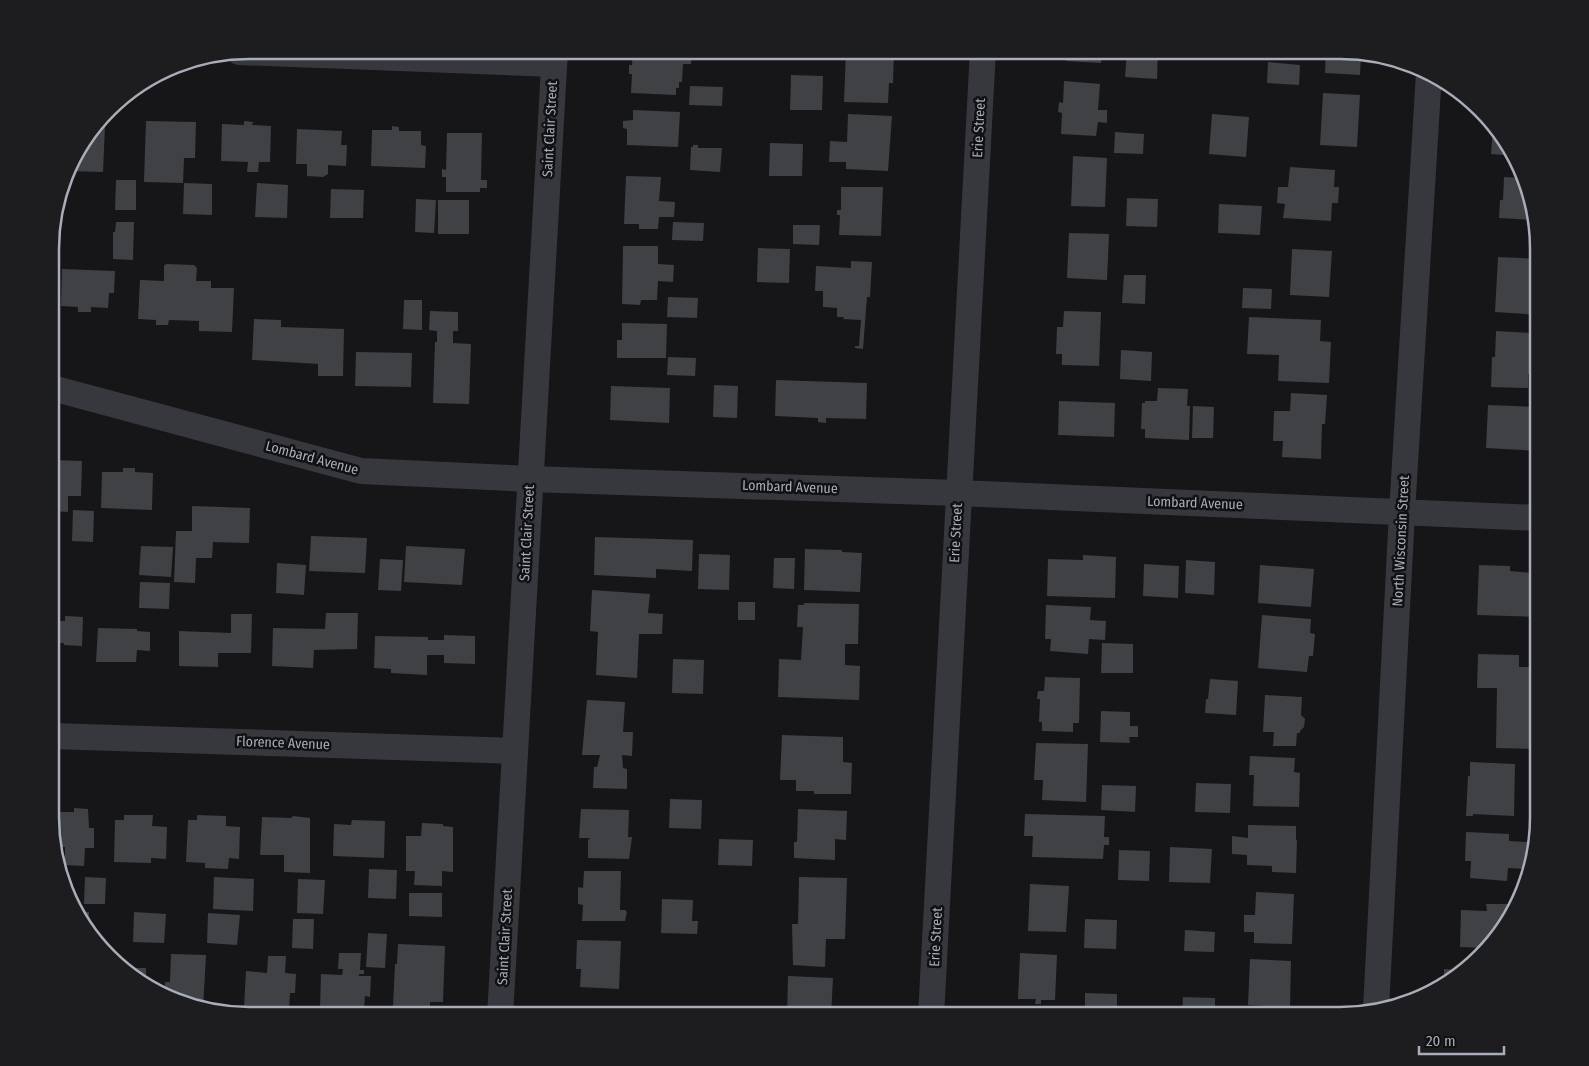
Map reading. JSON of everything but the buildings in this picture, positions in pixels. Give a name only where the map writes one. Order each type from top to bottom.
[{"type":"street","name":"Saint Clair Street","points":[[501,1007],[554,59]]},
{"type":"street","name":"Erie Street","points":[[932,1007],[958,492],[983,59]]},
{"type":"street","name":"North Wisconsin Street","points":[[1376,1004],[1402,512],[1429,80]]},
{"type":"street","name":"Lombard Avenue","points":[[59,390],[361,471],[530,479],[958,492],[1530,518]]},
{"type":"street","name":"Florence Avenue","points":[[59,736],[515,751]]}]
